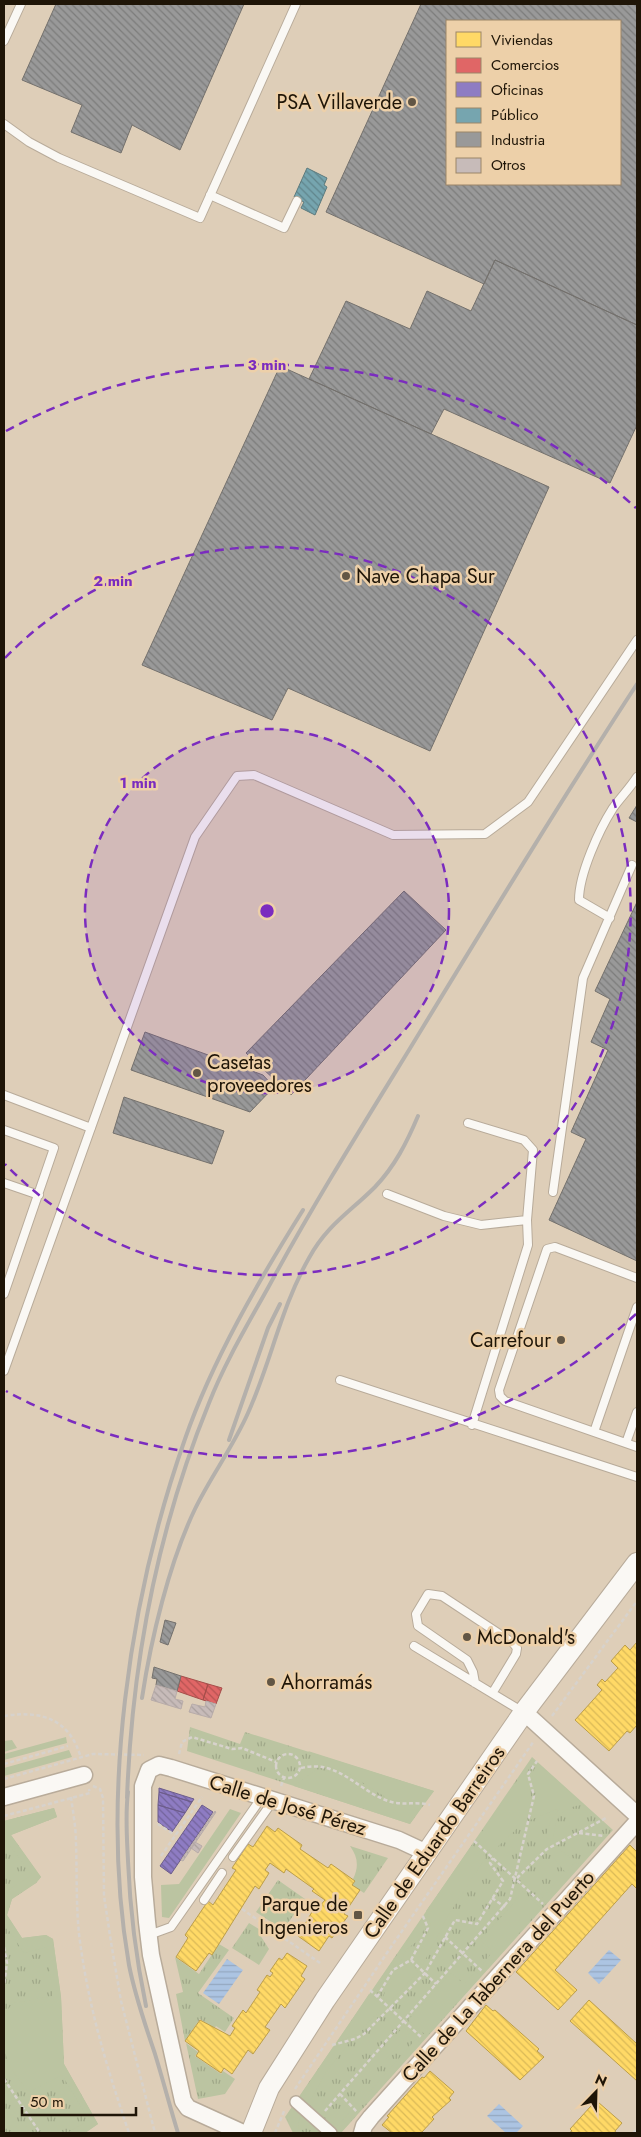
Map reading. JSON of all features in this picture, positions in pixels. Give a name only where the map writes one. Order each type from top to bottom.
[{"type":"street","name":"Calle de Eduardo Barreiros","points":[[251,2133],[269,2088],[298,2041],[524,1712],[637,1563]]},
{"type":"street","points":[[524,1712],[637,1815]]},
{"type":"street","points":[[147,1763],[143,1786],[144,1877],[148,1935],[183,2101],[188,2108],[242,2133]]},
{"type":"street","name":"Calle de José Pérez","points":[[147,1763],[171,1768],[399,1840],[427,1853]]},
{"type":"street","points":[[4,1797],[84,1775]]},
{"type":"street","name":"Calle de La Tabernera del Puerto","points":[[362,2133],[364,2126],[371,2117],[637,1822]]},
{"type":"street","points":[[292,2100],[319,2118],[331,2133]]},
{"type":"lane","points":[[4,42],[21,4]]},
{"type":"lane","points":[[4,124],[29,142],[59,158],[200,218],[296,4]]},
{"type":"lane","points":[[210,195],[284,228],[296,200]]},
{"type":"lane","points":[[4,1371],[195,837],[237,776],[254,775],[393,835],[485,834],[528,802],[637,640]]},
{"type":"lane","points":[[610,918],[579,900],[582,872],[613,810],[637,777]]},
{"type":"lane","points":[[553,1192],[583,978],[632,865]]},
{"type":"lane","points":[[4,1095],[91,1128]]},
{"type":"lane","points":[[468,1122],[524,1140],[532,1150],[527,1220],[528,1245],[472,1425]]},
{"type":"lane","points":[[4,1130],[54,1148],[4,1294]]},
{"type":"lane","points":[[4,1182],[39,1195]]},
{"type":"lane","points":[[387,1194],[444,1216],[481,1225],[527,1220]]},
{"type":"lane","points":[[637,1278],[555,1247],[547,1249],[499,1390],[500,1396],[505,1401],[637,1447]]},
{"type":"lane","points":[[594,1432],[637,1307]]},
{"type":"lane","points":[[340,1380],[472,1425],[637,1477]]},
{"type":"lane","points":[[626,1443],[637,1412]]},
{"type":"lane","points":[[475,1683],[473,1672],[467,1660],[418,1626],[416,1614],[428,1594],[442,1596],[514,1643],[517,1648],[516,1654],[493,1692]]},
{"type":"lane","points":[[414,1646],[524,1712]]},
{"type":"lane","points":[[148,1935],[171,1927],[267,1799]]},
{"type":"lane","points":[[233,1857],[267,1799]]},
{"type":"lane","points":[[204,1900],[222,1873]]},
{"type":"path","points":[[274,2133],[330,2036],[542,1729],[637,1601]]},
{"type":"path","points":[[4,1716],[17,1714],[46,1717],[61,1725],[74,1738],[81,1758]]},
{"type":"path","points":[[171,1768],[178,1758],[182,1742],[192,1737],[232,1749],[242,1748],[276,1762]]},
{"type":"path","points":[[4,1764],[68,1746]]},
{"type":"path","points":[[4,1779],[93,1754],[147,1763]]},
{"type":"path","points":[[292,1754],[300,1762],[301,1768],[295,1777],[284,1778],[276,1770],[276,1762],[282,1756],[292,1754]]},
{"type":"path","points":[[319,2118],[510,1899],[534,1796],[528,1774],[537,1761]]},
{"type":"path","points":[[301,1768],[320,1767],[337,1770],[390,1802],[418,1802],[430,1805]]},
{"type":"path","points":[[281,1786],[284,1778]]},
{"type":"path","points":[[4,1816],[90,1793],[89,1785],[100,1789],[103,1798],[104,1896],[111,1942],[121,2001],[155,2133]]},
{"type":"path","points":[[161,1856],[202,1797]]},
{"type":"path","points":[[71,1798],[76,1843],[75,1868],[79,1933],[89,1998],[108,2071],[129,2133]]},
{"type":"path","points":[[516,1879],[547,1848],[606,1818]]},
{"type":"path","points":[[155,1822],[176,1835]]},
{"type":"path","points":[[578,1832],[610,1836]]},
{"type":"path","points":[[474,1841],[546,1907]]},
{"type":"path","points":[[332,2045],[355,2039],[364,2034],[425,1973],[455,1920],[477,1924],[503,1881],[490,1863],[493,1858]]},
{"type":"path","points":[[492,1898],[505,1906]]},
{"type":"path","points":[[242,1909],[320,1963]]},
{"type":"path","points":[[377,1997],[393,1970],[411,1960],[428,1928],[422,1914]]},
{"type":"path","points":[[446,1937],[486,1974]]},
{"type":"path","points":[[4,1947],[7,1963],[4,1985]]},
{"type":"path","points":[[411,1960],[436,1984]]},
{"type":"path","points":[[370,1990],[426,2041]]},
{"type":"path","points":[[4,2078],[40,2133]]},
{"type":"path","points":[[340,2094],[360,2115]]},
{"type":"path","points":[[633,2133],[637,2129]]},
{"type":"green space","points":[[190,1727],[240,1744],[245,1732],[434,1791],[410,1824],[187,1751]]},
{"type":"green space","points":[[66,1737],[67,1743],[4,1760],[4,1754]]},
{"type":"green space","points":[[12,1740],[17,1748],[4,1752],[4,1741]]},
{"type":"green space","points":[[69,1750],[72,1757],[4,1776],[4,1768]]},
{"type":"green space","points":[[308,1751],[434,1791],[426,1801],[390,1800],[346,1772],[321,1764]]},
{"type":"green space","points":[[532,1757],[613,1830],[341,2133],[293,2133],[285,2117]]},
{"type":"green space","points":[[532,1759],[535,1761],[525,1774],[531,1796],[527,1813],[517,1828],[492,1852],[477,1839]]},
{"type":"green space","points":[[538,1763],[584,1805],[570,1808],[561,1814],[555,1825],[554,1838],[546,1839],[547,1830],[560,1808],[530,1820],[536,1797],[532,1777]]},
{"type":"green space","points":[[319,1769],[343,1776],[368,1794],[389,1804],[423,1805],[410,1824],[294,1786]]},
{"type":"green space","points":[[54,1808],[57,1817],[11,1835],[41,1877],[36,1883],[12,1899],[7,1915],[22,1938],[46,1935],[53,1939],[61,1997],[64,2064],[98,2124],[85,2133],[4,2133],[4,1821]]},
{"type":"green space","points":[[54,1808],[57,1817],[11,1835],[41,1877],[36,1883],[12,1899],[7,1915],[22,1938],[46,1935],[53,1939],[61,1997],[64,2064],[98,2124],[85,2133],[67,2133],[89,2120],[62,2075],[29,2092],[12,2070],[5,2050],[5,2018],[6,2012],[11,2006],[14,2003],[53,1996],[47,1947],[24,1953],[4,1923],[4,1893],[32,1875],[4,1838],[4,1821]]},
{"type":"green space","points":[[230,1809],[241,1813],[169,1918],[162,1917],[161,1885],[179,1884]]},
{"type":"green space","points":[[472,1845],[486,1857],[449,1914],[421,1965],[418,1959],[431,1925],[426,1911]]},
{"type":"green space","points":[[350,1846],[388,1858],[364,1893],[352,1885],[355,1881],[353,1879],[357,1862]]},
{"type":"green space","points":[[559,1849],[571,1858],[585,1860],[580,1865],[575,1862],[566,1873],[551,1855]]},
{"type":"green space","points":[[563,1874],[568,1879],[546,1904],[541,1899]]},
{"type":"green space","points":[[278,1880],[305,1899],[283,1930],[256,1912]]},
{"type":"green space","points":[[521,1890],[541,1908],[488,1969],[483,1964],[493,1951],[480,1940],[513,1904]]},
{"type":"green space","points":[[421,1920],[425,1924],[421,1938],[406,1950],[401,1961],[392,1968],[375,1990],[374,1988]]},
{"type":"green space","points":[[249,1923],[262,1931],[260,1935],[269,1949],[259,1965],[232,1948]]},
{"type":"green space","points":[[219,1944],[229,1950],[198,1993],[234,2018],[225,2032],[216,2026],[214,2029],[200,2019],[185,2041],[176,1994],[183,1992],[175,1957],[199,1974]]},
{"type":"green space","points":[[403,1966],[414,1966],[418,1972],[390,2002],[383,1998],[388,1984],[395,1971]]},
{"type":"green space","points":[[475,1972],[481,1976],[427,2036],[408,2020],[451,1973],[464,1984]]},
{"type":"green space","points":[[369,1994],[383,2007],[357,2034],[337,2042]]},
{"type":"green space","points":[[403,2027],[410,2033],[386,2059],[380,2053]]},
{"type":"green space","points":[[416,2039],[421,2043],[374,2095],[370,2091]]},
{"type":"green space","points":[[186,2043],[198,2052],[195,2056],[221,2074],[223,2071],[235,2079],[225,2094],[198,2099]]},
{"type":"green space","points":[[349,2043],[327,2071],[308,2104],[300,2096],[333,2047]]},
{"type":"green space","points":[[293,2106],[301,2114],[298,2124],[300,2133],[294,2133],[286,2117]]},
{"type":"green space","points":[[351,2111],[356,2116],[340,2133],[335,2128]]},
{"type":"water","points":[[609,1950],[621,1960],[599,1984],[588,1973]]},
{"type":"water","points":[[227,1959],[243,1970],[219,2004],[203,1993]]},
{"type":"water","points":[[499,2104],[523,2126],[516,2133],[506,2133],[487,2116]]},
{"type":"building: Viviendas","points":[[637,1642],[637,1725],[630,1733],[627,1731],[609,1751],[575,1720],[602,1690],[597,1685],[602,1679],[605,1682],[618,1668],[611,1661],[625,1645],[630,1650]]},
{"type":"building: Viviendas","points":[[267,1826],[275,1832],[278,1828],[302,1845],[300,1849],[328,1868],[331,1864],[355,1881],[352,1885],[360,1890],[344,1914],[348,1916],[332,1938],[329,1936],[319,1951],[298,1936],[316,1905],[319,1907],[325,1900],[312,1891],[314,1889],[286,1869],[284,1873],[270,1863],[265,1870],[269,1873],[259,1889],[255,1886],[212,1955],[209,1953],[196,1971],[176,1957],[188,1938],[185,1935],[208,1901],[213,1905],[236,1870],[232,1868],[248,1844],[253,1847]]},
{"type":"building: Viviendas","points":[[630,1845],[637,1852],[637,1889],[632,1884],[555,1970],[577,1990],[558,2010],[516,1972]]},
{"type":"building: Viviendas","points":[[287,1953],[307,1966],[301,1976],[305,1979],[285,2008],[281,2004],[265,2027],[270,2030],[253,2054],[248,2050],[232,2074],[224,2068],[221,2073],[196,2056],[199,2051],[185,2041],[200,2020],[230,2036],[235,2028],[232,2026],[243,2010],[246,2013],[260,1992],[257,1990],[267,1975],[270,1977],[273,1973],[270,1971],[279,1958],[282,1960]]},
{"type":"building: Viviendas","points":[[589,2000],[637,2044],[637,2081],[570,2021]]},
{"type":"building: Viviendas","points":[[486,2005],[493,2011],[495,2010],[539,2049],[537,2051],[544,2057],[520,2080],[466,2031]]},
{"type":"building: Viviendas","points":[[430,2071],[454,2092],[449,2098],[451,2100],[432,2117],[434,2119],[421,2133],[392,2133],[382,2125],[389,2117],[387,2116],[422,2077],[424,2078]]},
{"type":"building: Viviendas","points":[[598,2102],[622,2123],[615,2131],[616,2133],[569,2133],[572,2131],[570,2129],[591,2106],[593,2108]]},
{"type":"building: Comercios","points":[[181,1676],[208,1684],[203,1700],[177,1691]]},
{"type":"building: Comercios","points":[[208,1684],[222,1688],[216,1704],[203,1700]]},
{"type":"building: Oficinas","points":[[159,1788],[194,1799],[192,1802],[159,1792]]},
{"type":"building: Oficinas","points":[[159,1792],[192,1802],[185,1813],[158,1805]]},
{"type":"building: Oficinas","points":[[158,1805],[185,1813],[172,1832],[158,1822]]},
{"type":"building: Oficinas","points":[[202,1805],[213,1812],[171,1874],[160,1866]]},
{"type":"building: Público","points":[[307,168],[327,178],[324,185],[327,187],[315,215],[301,208],[304,202],[294,197]]},
{"type":"building: Industria","points":[[56,4],[244,4],[180,150],[132,125],[121,153],[71,132],[82,105],[22,80]]},
{"type":"building: Industria","name":"PSA Villaverde","points":[[421,4],[637,4],[637,325],[495,260],[484,284],[326,212]]},
{"type":"building: Industria","points":[[495,260],[637,325],[637,425],[610,483],[444,409],[431,434],[309,379],[346,301],[410,329],[427,291],[471,311]]},
{"type":"building: Industria","name":"Nave Chapa Sur","points":[[280,366],[549,487],[430,751],[288,688],[272,720],[142,665]]},
{"type":"building: Industria","points":[[637,805],[637,822],[629,818]]},
{"type":"building: Industria","points":[[404,891],[446,930],[291,1095],[246,1053]]},
{"type":"building: Industria","points":[[637,902],[637,1261],[549,1220],[586,1139],[571,1132],[608,1050],[591,1042],[610,999],[595,991]]},
{"type":"building: Industria","name":"Casetas proveedores","points":[[145,1032],[263,1075],[274,1087],[250,1112],[131,1070]]},
{"type":"building: Industria","name":"Casetas proveedores","points":[[124,1097],[224,1131],[212,1164],[113,1133]]},
{"type":"building: Industria","points":[[165,1620],[176,1623],[168,1645],[160,1642]]},
{"type":"building: Industria","points":[[154,1667],[181,1676],[177,1691],[156,1685],[157,1679],[152,1678]]},
{"type":"building: Otros","points":[[156,1685],[177,1691],[175,1699],[183,1701],[181,1709],[151,1700]]},
{"type":"building: Otros","points":[[206,1701],[216,1704],[211,1718],[189,1712],[192,1704],[205,1707]]},
{"type":"building: Otros","points":[[215,1811],[183,1861],[181,1860]]},
{"type":"building: Otros","points":[[195,1842],[202,1846],[198,1853],[191,1848]]},
{"type":"railway","points":[[127,1798],[135,1697],[142,1647],[162,1547],[175,1498],[191,1450],[222,1373],[237,1343],[338,1167],[522,866],[637,684]]},
{"type":"railway","points":[[142,1698],[150,1651],[177,1553],[195,1509],[236,1438],[248,1413],[283,1315],[299,1277],[323,1236],[375,1187],[389,1171],[405,1144],[418,1116]]},
{"type":"railway","points":[[178,2133],[134,1988],[129,1965],[121,1901],[118,1835],[119,1767],[125,1699],[135,1631],[149,1565],[165,1500],[185,1439],[209,1380],[238,1321],[303,1210]]},
{"type":"railway","points":[[229,1440],[268,1328],[280,1304]]},
{"type":"railway","points":[[128,1792],[126,1826],[130,1898],[136,1952],[146,2006]]},
{"type":"place","name":"PSA Villaverde","points":[[412,102]]},
{"type":"place","name":"Nave Chapa Sur","points":[[346,576]]},
{"type":"place","name":"Casetas proveedores","points":[[197,1073]]},
{"type":"place","name":"Carrefour","points":[[561,1340]]},
{"type":"place","name":"McDonald's","points":[[467,1637]]},
{"type":"place","name":"Ahorramás","points":[[271,1682]]},
{"type":"place","name":"Parque de Ingenieros","points":[[358,1915]]}]
